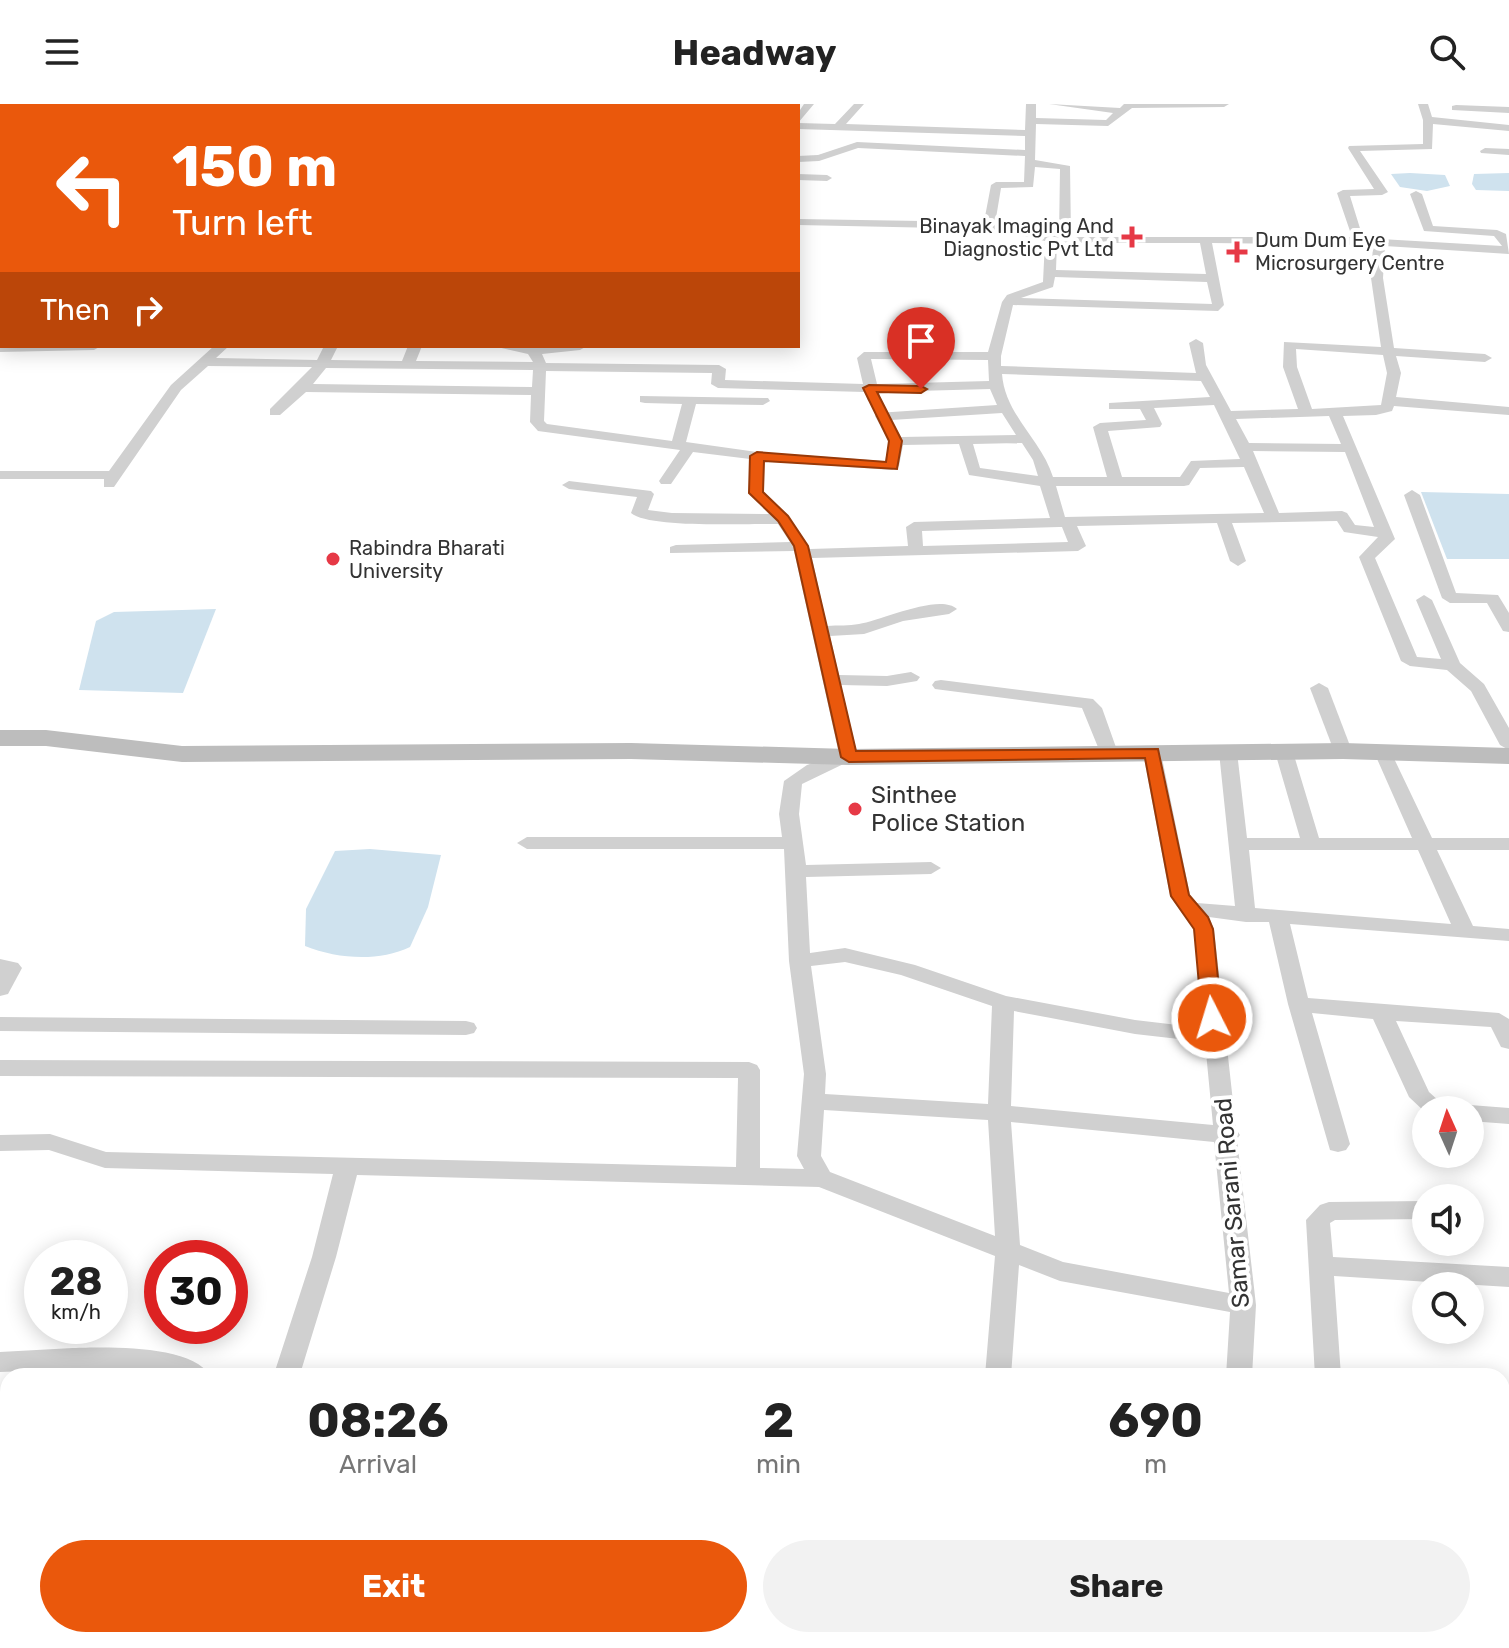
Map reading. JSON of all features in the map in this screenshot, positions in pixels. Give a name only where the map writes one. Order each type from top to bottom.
[{"type":"street","points":[[837,128],[859,104]]},
{"type":"street","points":[[989,226],[996,185],[1029,185],[1031,104]]},
{"type":"street","points":[[1054,104],[1122,107],[1224,104]]},
{"type":"street","points":[[1359,242],[1343,193],[1382,192],[1353,148],[1428,147],[1428,120],[1423,104]]},
{"type":"street","points":[[1029,121],[1108,123],[1122,107]]},
{"type":"street","points":[[1456,108],[1509,110]]},
{"type":"street","points":[[1428,120],[1509,128]]},
{"type":"street","points":[[800,126],[1029,133]]},
{"type":"street","points":[[676,550],[916,552],[1078,546],[1063,522],[1040,460],[999,398],[995,371],[1008,302],[1011,298],[1049,284],[1058,240],[1065,165],[1030,158],[857,145],[819,158],[800,159]]},
{"type":"street","points":[[1485,151],[1509,152]]},
{"type":"street","points":[[800,177],[827,178]]},
{"type":"street","points":[[800,222],[989,226],[1058,240],[1359,242],[1507,251],[1502,236],[1497,233],[1428,229],[1416,194]]},
{"type":"street","points":[[1008,302],[1210,309],[1218,305],[1205,240]]},
{"type":"street","points":[[1227,415],[1387,408],[1394,373],[1377,278],[1379,243]]},
{"type":"street","points":[[1050,273],[1212,278]]},
{"type":"street","points":[[1196,343],[1199,365],[1247,455],[1274,518]]},
{"type":"street","points":[[1306,412],[1290,367],[1289,345],[1485,358]]},
{"type":"street","points":[[0,475],[111,480],[176,388],[220,348]]},
{"type":"street","points":[[275,412],[305,388],[330,348]]},
{"type":"street","points":[[407,366],[414,348]]},
{"type":"street","points":[[513,348],[532,351],[561,348]]},
{"type":"street","points":[[532,351],[540,359],[537,422],[543,428],[757,456],[892,466],[896,441],[869,388],[864,358],[869,355],[995,371],[1205,377]]},
{"type":"street","points":[[208,362],[719,369],[718,384],[869,388],[995,371]]},
{"type":"street","points":[[305,388],[538,391]]},
{"type":"street","points":[[645,399],[763,401]]},
{"type":"street","points":[[666,481],[684,446],[690,400]]},
{"type":"street","points":[[1114,406],[1217,401]]},
{"type":"street","points":[[1390,401],[1509,411]]},
{"type":"street","points":[[1116,481],[1100,427],[1155,424],[1145,404]]},
{"type":"street","points":[[882,416],[1008,409]]},
{"type":"street","points":[[1334,411],[1387,539],[1367,557],[1373,580],[1405,640],[1410,661],[1452,665]]},
{"type":"street","points":[[896,441],[1028,439]]},
{"type":"street","points":[[965,440],[973,471],[1046,482],[1184,482],[1196,464],[1247,455],[1350,448]]},
{"type":"street","points":[[757,456],[756,493],[783,519],[802,550],[849,757]]},
{"type":"street","points":[[569,485],[646,494],[639,513],[672,518],[783,519]]},
{"type":"street","points":[[1412,495],[1450,598],[1492,598],[1509,627]]},
{"type":"street","points":[[916,552],[914,527],[1342,516],[1349,529],[1385,533]]},
{"type":"street","points":[[1223,519],[1238,561]]},
{"type":"street","points":[[1424,600],[1452,665],[1478,688],[1509,745]]},
{"type":"street","points":[[818,631],[864,629],[900,616],[949,609]]},
{"type":"street","points":[[830,680],[887,681],[911,677]]},
{"type":"street","points":[[941,685],[1087,703],[1093,708],[1109,753]]},
{"type":"street","points":[[1319,688],[1343,751]]},
{"type":"street","points":[[0,738],[46,738],[182,754],[631,751],[849,757],[1343,751],[1509,756]]},
{"type":"street","points":[[1228,752],[1246,916]]},
{"type":"street","points":[[1284,752],[1311,843]]},
{"type":"street","points":[[1383,752],[1465,932]]},
{"type":"street","name":"Samar Sarani Road","points":[[1152,753],[1180,896],[1193,909],[1204,929],[1213,1036],[1228,1135],[1243,1305],[1239,1368]]},
{"type":"street","points":[[821,1178],[809,1156],[815,1074],[800,961],[796,871],[789,814],[793,781],[814,769],[849,757]]},
{"type":"street","points":[[527,843],[793,843]]},
{"type":"street","points":[[1238,844],[1509,844]]},
{"type":"street","points":[[796,871],[931,868]]},
{"type":"street","points":[[1193,909],[1246,916],[1509,935]]},
{"type":"street","points":[[1278,916],[1338,1144]]},
{"type":"street","points":[[800,961],[845,955],[907,970],[1003,1002],[1135,1027],[1213,1036]]},
{"type":"street","points":[[0,966],[11,968],[0,989]]},
{"type":"street","points":[[999,1368],[1008,1251],[999,1113],[1003,1002]]},
{"type":"street","points":[[1299,1004],[1381,1013],[1499,1020],[1509,1042]]},
{"type":"street","points":[[1381,1013],[1420,1096]]},
{"type":"street","points":[[0,1024],[466,1028]]},
{"type":"street","points":[[0,1068],[749,1070],[748,1176]]},
{"type":"street","points":[[813,1101],[999,1113],[1228,1135]]},
{"type":"street","points":[[1484,1114],[1509,1116]]},
{"type":"street","points":[[0,1143],[50,1142],[105,1160],[821,1178],[1060,1271],[1243,1305]]},
{"type":"street","points":[[289,1368],[324,1257],[347,1167]]},
{"type":"street","points":[[1327,1368],[1318,1220],[1323,1214],[1342,1210],[1412,1210]]},
{"type":"street","points":[[1319,1266],[1509,1277]]},
{"type":"street","points":[[0,1362],[79,1357],[178,1365],[183,1368]]},
{"type":"water","points":[[1509,173],[1509,191],[1476,190],[1472,184],[1474,174]]},
{"type":"water","points":[[1391,174],[1445,175],[1450,186],[1427,191],[1400,187]]},
{"type":"water","points":[[1421,492],[1509,494],[1509,559],[1447,559]]},
{"type":"water","points":[[216,609],[183,693],[79,690],[96,621],[114,612]]},
{"type":"water","points":[[370,849],[441,855],[428,907],[410,947],[385,955],[358,957],[331,954],[305,946],[306,909],[335,851]]},
{"type":"place","name":"Binayak Imaging And Diagnostic Pvt Ltd","points":[[1132,237]]},
{"type":"place","name":"Dum Dum Eye Microsurgery Centre","points":[[1237,252]]},
{"type":"place","name":"Rabindra Bharati University","points":[[333,559]]},
{"type":"place","name":"Sinthee Police Station","points":[[855,809]]},
{"type":"route","points":[[921,389],[869,388],[896,441],[892,466],[757,456],[756,493],[783,519],[801,546],[849,757],[1152,753],[1180,896],[1193,909],[1204,929],[1212,1018]]}]
